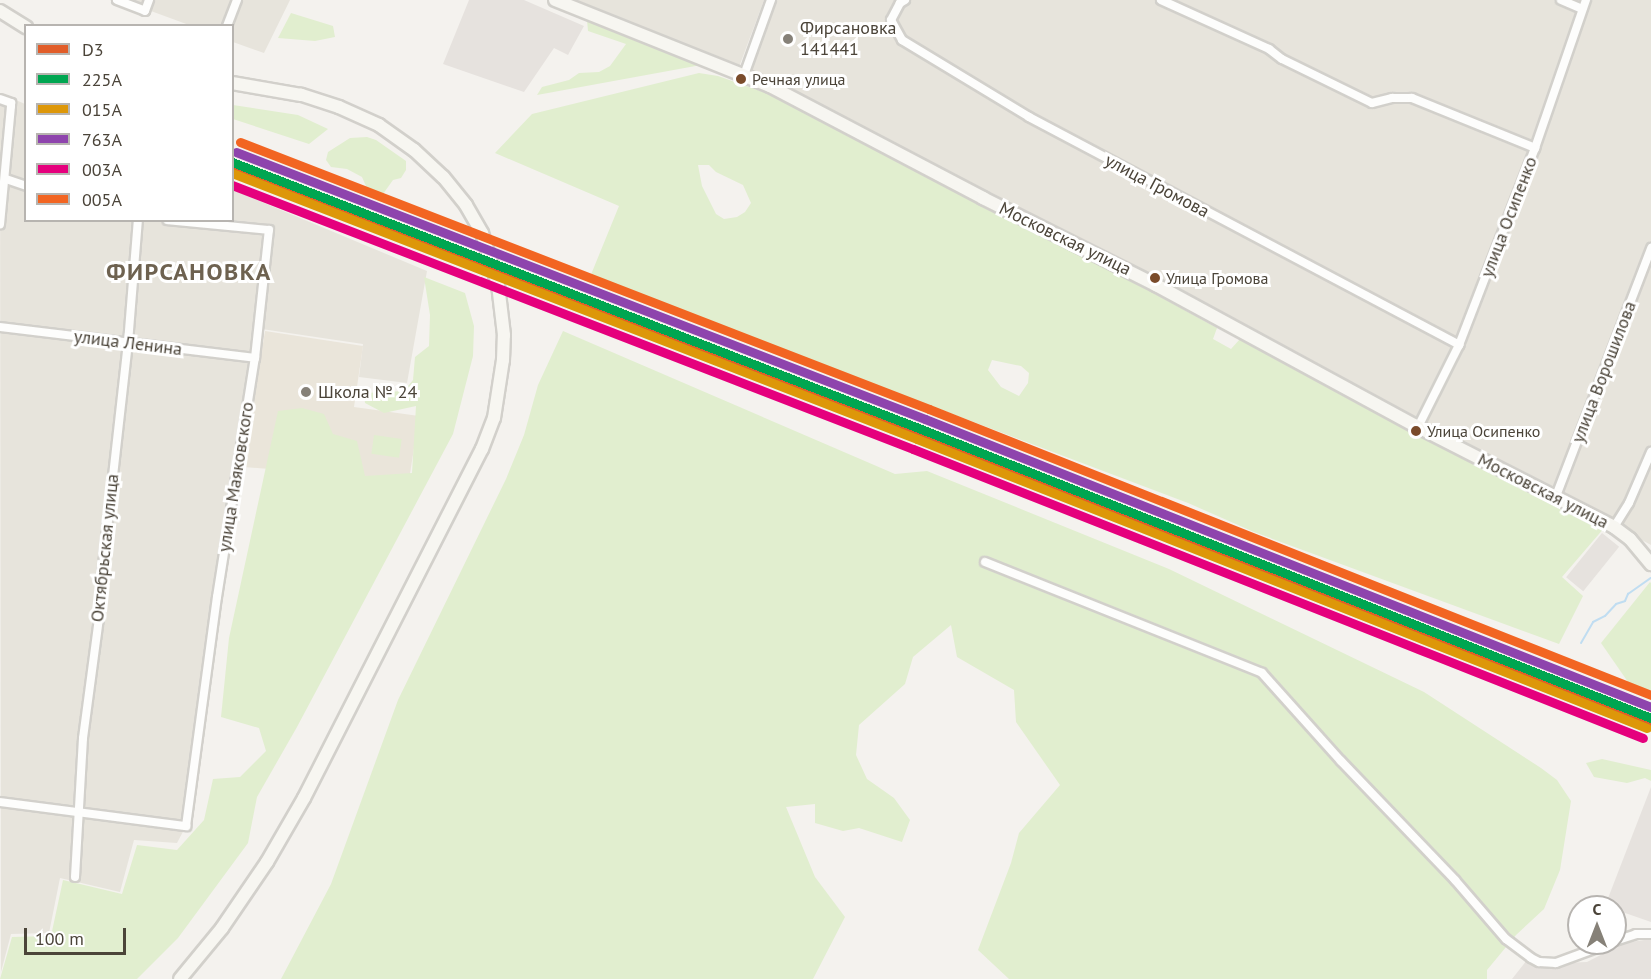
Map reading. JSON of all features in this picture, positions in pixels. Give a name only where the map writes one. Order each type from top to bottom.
[{"type":"street","points":[[117,0],[145,11],[149,0]]},
{"type":"street","points":[[228,24],[237,0]]},
{"type":"street","name":"Московская улица","points":[[555,0],[579,5],[744,75],[1156,285],[1418,427],[1614,527],[1630,539],[1650,563]]},
{"type":"street","name":"улица Громова","points":[[905,0],[900,3],[891,20],[902,40],[1029,117],[1459,345]]},
{"type":"street","points":[[1161,0],[1269,49],[1282,59],[1372,103],[1392,98],[1412,98],[1536,148]]},
{"type":"street","points":[[1561,0],[1584,4]]},
{"type":"street","points":[[744,75],[770,1]]},
{"type":"street","name":"улица Осипенко","points":[[1418,427],[1459,345],[1536,148],[1584,4]]},
{"type":"street","points":[[0,10],[20,24]]},
{"type":"street","points":[[180,979],[228,918],[267,862],[299,807],[462,491],[494,418],[500,386],[504,335],[492,264],[482,233],[466,205],[443,177],[414,150],[379,125],[339,107],[301,95],[234,84]]},
{"type":"street","points":[[0,99],[11,103],[0,224]]},
{"type":"street","points":[[4,173],[24,185]]},
{"type":"street","name":"Октябрьская улица","points":[[75,877],[83,738],[102,595],[101,583],[128,343],[138,222]]},
{"type":"street","name":"улица Маяковского","points":[[79,812],[186,826],[217,597],[255,358],[269,230],[187,222]]},
{"type":"street","name":"улица Ворошилова","points":[[1557,496],[1651,248]]},
{"type":"street","name":"улица Ленина","points":[[0,327],[255,358]]},
{"type":"street","points":[[1614,527],[1629,503],[1651,452]]},
{"type":"street","points":[[985,562],[1262,673],[1378,801],[1455,880],[1506,939],[1531,958],[1556,963],[1578,955]]},
{"type":"street","points":[[0,802],[79,812]]},
{"type":"street","points":[[1627,937],[1636,934],[1651,934]]},
{"type":"shaded area","points":[[121,0],[290,0],[264,53],[234,42],[234,24],[186,24]]},
{"type":"shaded area","points":[[469,0],[524,0],[584,26],[568,55],[554,48],[524,92],[443,64]]},
{"type":"shaded area","points":[[577,0],[764,0],[739,67]]},
{"type":"shaded area","points":[[774,0],[1651,0],[1651,545],[1311,360],[749,69]]},
{"type":"shaded area","points":[[0,93],[24,104],[24,222],[234,222],[234,190],[427,271],[407,383],[359,377],[363,344],[255,328],[215,596],[186,826],[177,843],[134,840],[120,892],[60,878],[49,933],[11,934],[1,972]]},
{"type":"shaded area","name":"Школа № 24","points":[[265,331],[363,346],[354,407],[419,416],[409,480],[243,467]]},
{"type":"shaded area","points":[[1602,533],[1619,547],[1583,591],[1566,577]]},
{"type":"shaded area","points":[[1651,787],[1651,922],[1627,914],[1627,895],[1609,895]]},
{"type":"shaded area","points":[[1651,939],[1651,979],[1512,979],[1527,960],[1539,964],[1587,962],[1601,955],[1627,955],[1627,943]]},
{"type":"green space","points":[[291,13],[333,26],[335,37],[315,41],[278,38]]},
{"type":"green space","points":[[587,20],[701,65],[537,95],[542,87],[569,80],[579,73],[599,72],[610,66],[626,44],[588,31]]},
{"type":"green space","points":[[699,73],[718,76],[772,95],[1110,269],[1217,328],[1213,339],[1231,349],[1240,339],[1356,403],[1605,527],[1562,577],[1583,596],[1559,644],[1254,532],[1188,503],[590,277],[619,206],[495,153],[532,114]],"holes":[[[698,165],[709,165],[716,172],[743,185],[751,203],[745,212],[737,217],[724,219],[716,214],[702,186]],[[992,360],[1021,366],[1029,373],[1028,383],[1019,396],[1001,387],[988,370]]]},
{"type":"green space","points":[[234,105],[298,115],[328,129],[309,144],[234,119]]},
{"type":"green space","points":[[367,137],[376,140],[406,161],[406,170],[401,178],[393,180],[383,194],[369,193],[362,177],[347,169],[331,167],[326,160],[328,152],[350,138]]},
{"type":"green space","points":[[424,277],[465,293],[474,326],[473,356],[453,434],[297,727],[257,797],[248,843],[178,938],[137,979],[0,979],[12,937],[51,936],[63,880],[122,894],[137,845],[177,850],[204,820],[213,779],[240,777],[266,751],[259,728],[221,717],[229,638],[278,411],[302,408],[324,414],[333,434],[357,441],[365,476],[412,473],[416,406],[384,413],[365,403],[364,393],[404,391],[413,380],[415,357],[429,346],[430,315]]},
{"type":"green space","points":[[563,331],[895,474],[927,471],[1169,569],[1424,692],[1541,768],[1557,780],[1571,801],[1560,870],[1544,909],[1516,935],[1487,970],[1487,979],[1009,979],[978,950],[1011,863],[1019,833],[1060,785],[1016,722],[1014,690],[957,657],[951,625],[913,657],[905,684],[859,725],[856,755],[867,779],[894,798],[910,820],[902,842],[859,828],[843,831],[815,823],[815,804],[786,807],[815,877],[845,917],[813,979],[281,979],[331,884],[398,700],[506,479],[524,435],[538,385]]},
{"type":"green space","points":[[374,435],[402,439],[399,458],[371,454]]},
{"type":"green space","points":[[1650,582],[1651,692],[1628,682],[1601,643]]},
{"type":"green space","points":[[1602,759],[1651,770],[1651,781],[1645,778],[1627,783],[1594,777],[1586,763]]},
{"type":"waterway","points":[[1581,643],[1593,622],[1605,616],[1616,604],[1625,601],[1628,594],[1651,578]]},
{"type":"transit line","name":"005А","points":[[240,142],[929,409],[1651,695]]},
{"type":"transit line","name":"763А","points":[[236,152],[925,419],[1651,707]]},
{"type":"transit line","name":"225А","points":[[234,163],[921,429],[1651,718]]},
{"type":"transit line","name":"D3","points":[[234,168],[906,428],[1651,725]]},
{"type":"transit line","name":"015А","points":[[234,174],[917,439],[1647,728]]},
{"type":"transit line","name":"003А","points":[[234,186],[913,449],[1643,738]]},
{"type":"place","name":"Фирсановка 141441","points":[[788,39]]},
{"type":"place","name":"Речная улица","points":[[741,79]]},
{"type":"place","name":"Улица Громова","points":[[1155,278]]},
{"type":"place","name":"Школа № 24","points":[[306,392]]},
{"type":"place","name":"Улица Осипенко","points":[[1416,431]]},
{"type":"district","name":"ФИРСАНОВКА","points":[[189,272]]}]
